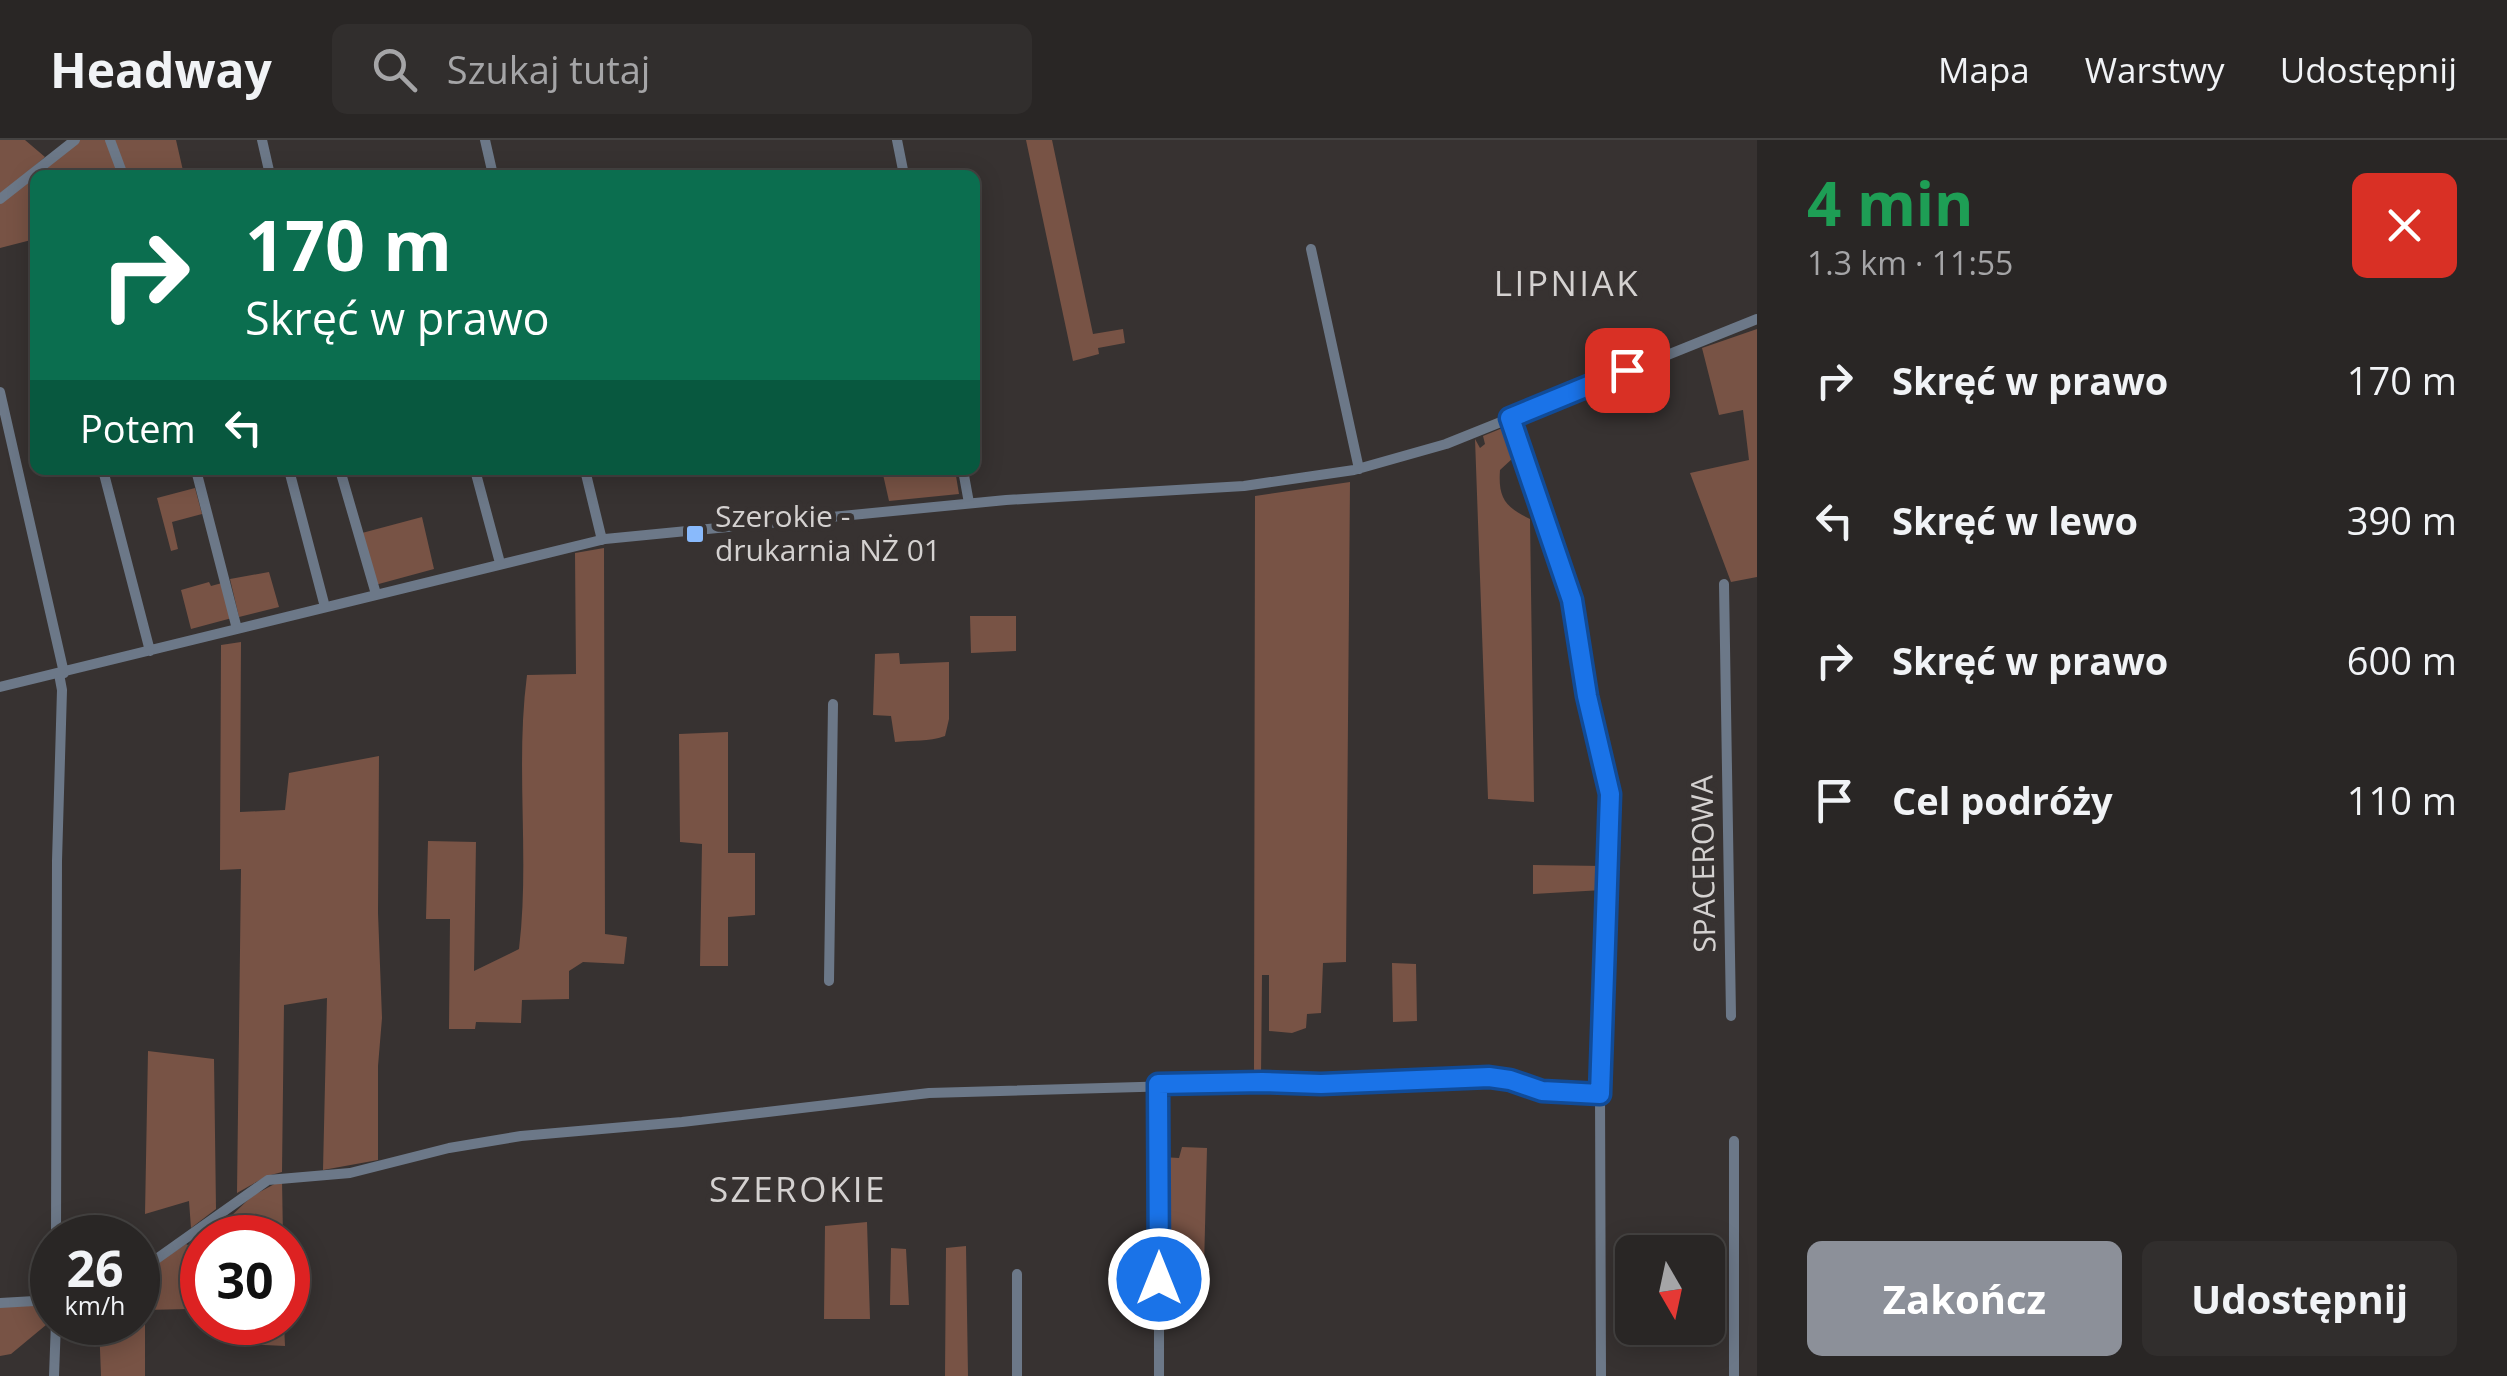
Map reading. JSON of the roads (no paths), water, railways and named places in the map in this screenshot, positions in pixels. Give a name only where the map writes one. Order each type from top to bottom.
[{"type":"street","points":[[36,170],[74,140]]},
{"type":"street","points":[[110,140],[121,170]]},
{"type":"street","points":[[262,140],[269,170]]},
{"type":"street","points":[[485,140],[491,170]]},
{"type":"street","points":[[897,140],[903,170]]},
{"type":"street","points":[[0,199],[30,175]]},
{"type":"street","points":[[1311,249],[1360,469]]},
{"type":"street","points":[[0,688],[602,540],[969,503],[1244,486],[1360,469],[1421,453],[1757,319]]},
{"type":"street","points":[[0,392],[62,673],[56,861],[56,1215]]},
{"type":"street","points":[[1510,418],[1572,600],[1587,696],[1610,794],[1600,1094],[1601,1376]]},
{"type":"street","points":[[104,475],[150,651]]},
{"type":"street","points":[[197,475],[237,629]]},
{"type":"street","points":[[290,475],[325,606]]},
{"type":"street","points":[[341,475],[376,594]]},
{"type":"street","points":[[476,475],[500,564]]},
{"type":"street","points":[[586,475],[602,540]]},
{"type":"street","points":[[965,475],[969,503]]},
{"type":"street","name":"SPACEROWA","points":[[1724,584],[1732,1016]]},
{"type":"street","points":[[829,980],[833,704]]},
{"type":"street","points":[[160,1256],[250,1191],[280,1178],[331,1176],[449,1148],[530,1135],[682,1122],[908,1094],[1158,1084],[1321,1084],[1489,1077],[1542,1091],[1600,1094]]},
{"type":"street","points":[[1158,1084],[1159,1376]]},
{"type":"street","points":[[1734,1140],[1734,1376]]},
{"type":"street","points":[[1017,1274],[1017,1376]]},
{"type":"street","points":[[0,1302],[30,1301]]},
{"type":"street","points":[[54,1376],[55,1345]]},
{"type":"place","name":"Szerokie - drukarnia NŻ 01","points":[[695,534]]},
{"type":"district","name":"LIPNIAK","points":[[1567,284]]},
{"type":"district","name":"SZEROKIE","points":[[798,1190]]}]
